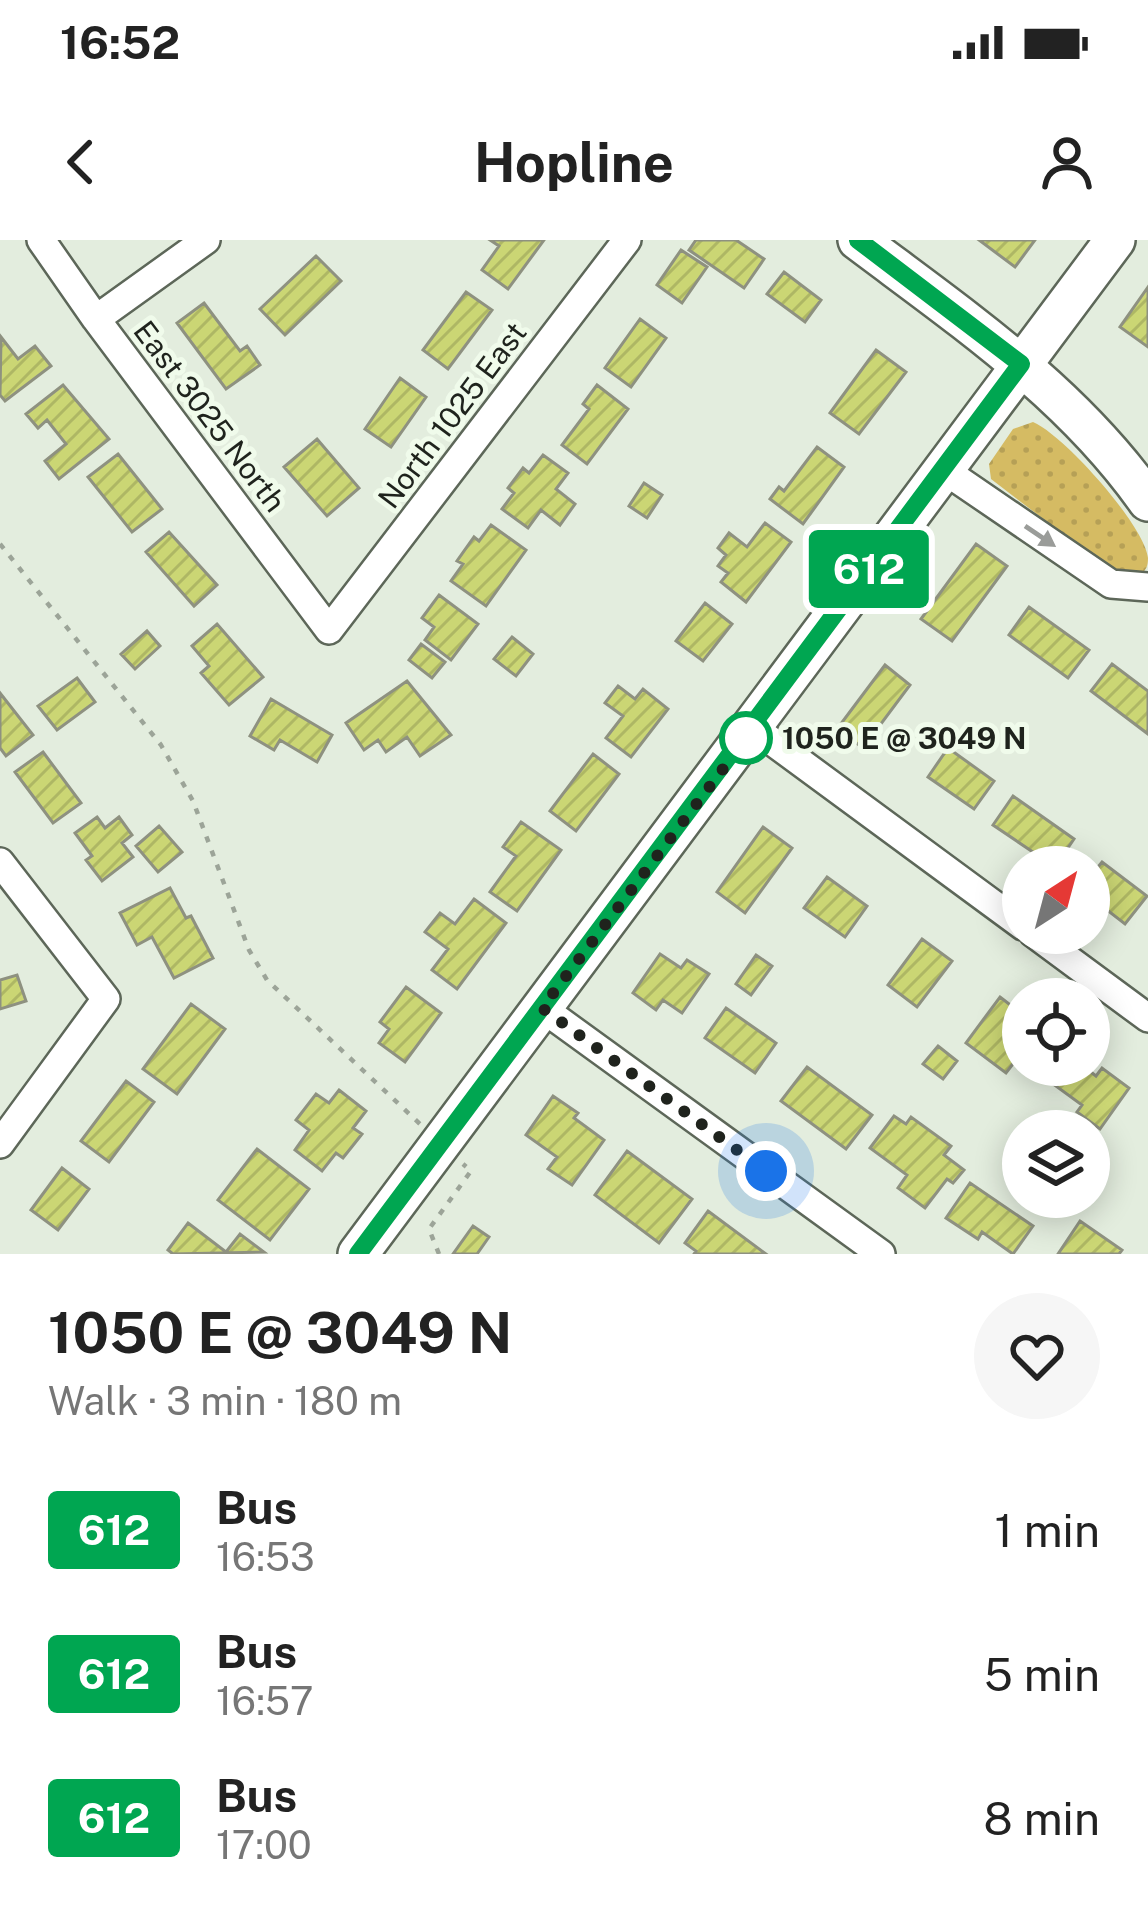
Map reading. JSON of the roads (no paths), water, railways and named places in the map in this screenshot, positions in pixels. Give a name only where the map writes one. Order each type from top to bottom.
[{"type":"main road","points":[[858,240],[1021,364],[1107,448],[1148,502]]},
{"type":"main road","points":[[358,1254],[1115,240]]},
{"type":"street","name":"East 3025 North","points":[[41,240],[329,630]]},
{"type":"street","points":[[96,319],[206,240]]},
{"type":"street","name":"North 1025 East","points":[[329,630],[627,240]]},
{"type":"street","points":[[944,470],[1111,584],[1148,587]]},
{"type":"street","points":[[754,728],[1002,911]]},
{"type":"street","points":[[0,862],[106,999],[0,1144]]},
{"type":"street","points":[[1061,954],[1148,1018]]},
{"type":"street","points":[[542,1008],[880,1254]]},
{"type":"place","name":"1050 E @ 3049 N","points":[[746,738]]}]
